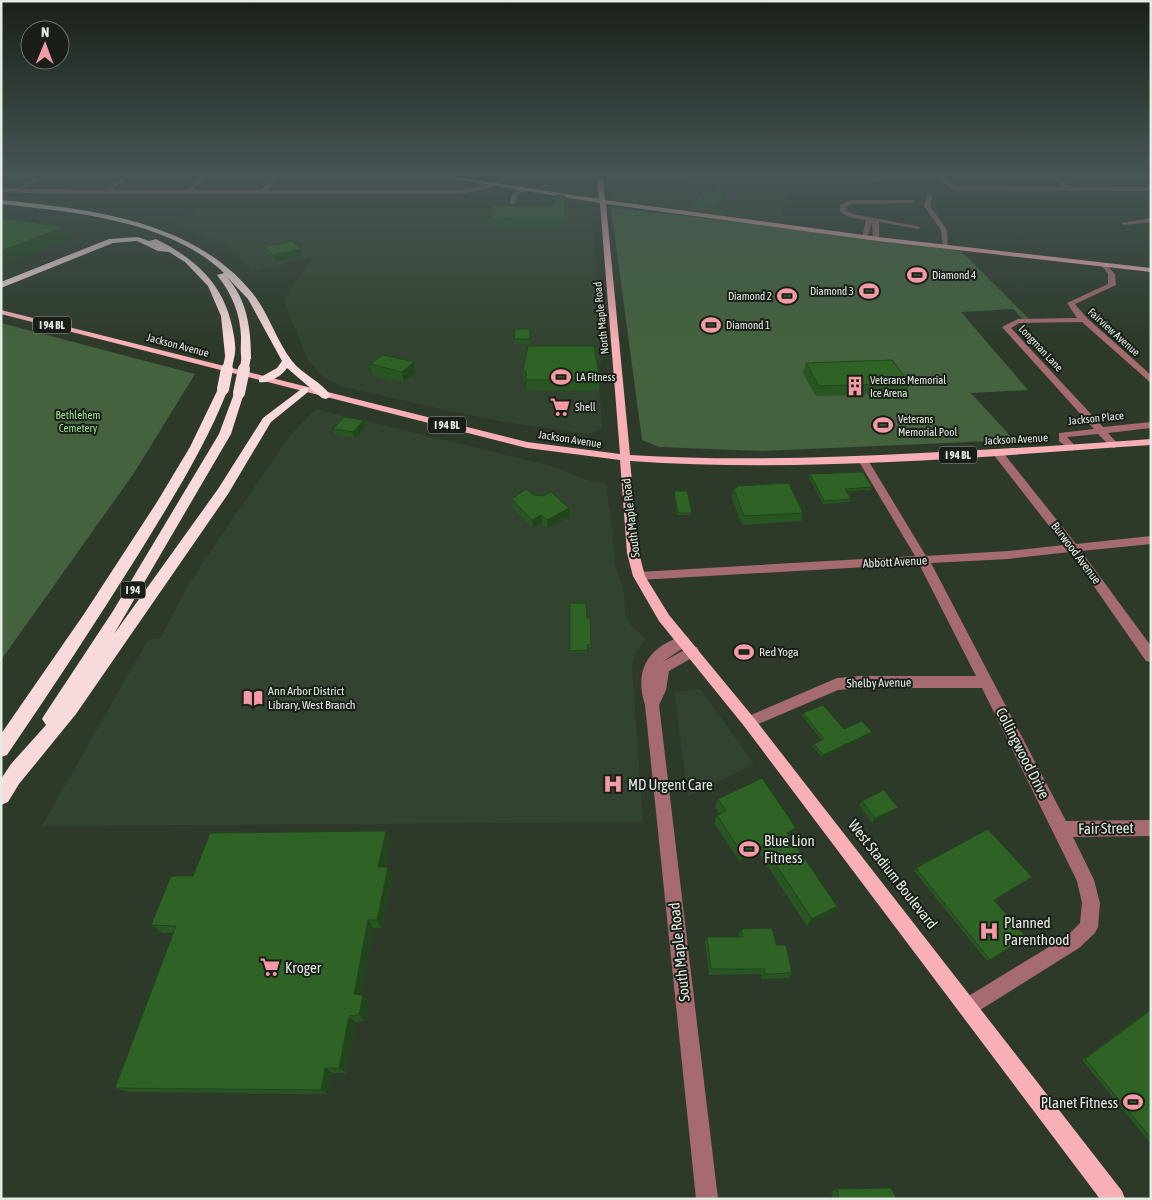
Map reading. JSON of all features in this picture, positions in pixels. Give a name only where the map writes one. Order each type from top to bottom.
[{"type":"highway","name":"I 94","points":[[1,749],[83,628],[192,457],[210,423],[223,389],[230,356],[230,333],[222,301],[207,279],[181,256],[142,236],[124,230]]},
{"type":"highway","name":"I 94","points":[[1,796],[118,615],[196,484],[225,434],[239,393],[246,360],[244,316],[232,290],[212,266],[181,243],[145,230]]},
{"type":"highway","points":[[1,285],[94,246],[118,240],[138,239],[181,256]]},
{"type":"highway","points":[[181,243],[208,257],[245,289],[258,305],[287,361],[299,374],[320,386],[326,396]]},
{"type":"highway","points":[[263,380],[281,370],[287,361]]},
{"type":"highway","points":[[13,778],[70,709],[223,491],[268,420],[304,390]]},
{"type":"main road","name":"North Maple Road","points":[[604,230],[624,441],[624,459]]},
{"type":"main road","points":[[810,230],[946,248],[1151,270]]},
{"type":"main road","name":"Jackson Avenue","points":[[1,312],[326,396],[527,445],[624,459],[748,464],[863,460],[1151,442]]},
{"type":"main road","name":"South Maple Road","points":[[624,459],[633,552],[639,576]]},
{"type":"main road","name":"West Stadium Boulevard","points":[[639,576],[664,618],[749,722],[969,1007],[1114,1199]]},
{"type":"street","points":[[864,237],[866,230]]},
{"type":"street","points":[[876,230],[876,238]]},
{"type":"street","points":[[944,230],[946,248]]},
{"type":"street","name":"Fairview Avenue","points":[[1104,265],[1111,274],[1112,284],[1071,303],[1074,310],[1084,320],[1151,380]]},
{"type":"street","name":"Longman Lane","points":[[1084,320],[1018,321],[1006,327],[1114,445]]},
{"type":"street","name":"Jackson Place","points":[[1072,448],[1062,438],[1062,434],[1151,425]]},
{"type":"street","name":"Burwood Avenue","points":[[997,452],[1073,548],[1149,652]]},
{"type":"street","name":"Collingwood Drive","points":[[863,460],[923,561],[986,682],[1061,829],[1085,880],[1091,903],[1090,927],[1073,942],[969,1007]]},
{"type":"street","name":"Abbott Avenue","points":[[639,576],[923,561],[1151,540]]},
{"type":"street","name":"South Maple Road","points":[[688,646],[663,668],[659,690],[652,706],[707,1199]]},
{"type":"street","name":"Shelby Avenue","points":[[749,722],[837,684],[860,682],[986,682]]},
{"type":"street","name":"Fair Street","points":[[1061,829],[1151,828]]},
{"type":"shaded area","points":[[188,230],[592,230],[601,361],[598,370],[602,428],[589,434],[504,422],[344,387],[324,378],[308,360],[285,304],[286,296],[313,257],[253,271],[226,246]]},
{"type":"shaded area","points":[[316,409],[548,465],[587,480],[605,483],[611,516],[615,563],[624,593],[625,615],[632,627],[646,638],[635,654],[632,666],[643,822],[42,826],[148,640],[160,639],[191,580],[289,437]]},
{"type":"shaded area","points":[[700,689],[754,764],[688,796],[674,692]]},
{"type":"green space","points":[[614,230],[799,230],[961,251],[1029,319],[1023,319],[1013,309],[961,312],[1028,390],[971,393],[1014,440],[761,451],[659,447],[642,440]]},
{"type":"green space","name":"Bethlehem Cemetery","points":[[1,323],[195,374],[134,473],[1,660]]},
{"type":"building","points":[[1,230],[56,230],[1,251]]},
{"type":"building","points":[[292,241],[301,249],[273,255],[265,247]]},
{"type":"building","points":[[515,329],[530,329],[530,339],[514,339]]},
{"type":"building","name":"LA Fitness","points":[[528,346],[594,346],[600,380],[526,380],[526,371],[523,371]]},
{"type":"building","points":[[383,355],[414,362],[402,372],[370,364]]},
{"type":"building","points":[[892,360],[910,383],[819,386],[806,363]]},
{"type":"building","points":[[344,417],[364,420],[353,432],[333,429]]},
{"type":"building","points":[[863,472],[872,487],[845,489],[851,499],[824,501],[810,474]]},
{"type":"building","points":[[789,483],[803,513],[744,516],[734,489],[738,486]]},
{"type":"building","points":[[526,489],[534,495],[543,496],[551,492],[569,508],[547,520],[541,515],[532,520],[512,499]]},
{"type":"building","points":[[674,491],[687,491],[692,513],[678,513]]},
{"type":"building","points":[[570,603],[586,603],[587,618],[590,618],[591,644],[587,645],[588,650],[570,651]]},
{"type":"building","points":[[823,705],[844,729],[862,721],[872,732],[823,755],[814,744],[824,739],[803,713]]},
{"type":"building","points":[[762,778],[796,828],[787,833],[837,906],[812,919],[763,845],[743,855],[717,815],[726,811],[718,799]]},
{"type":"building","points":[[884,790],[898,808],[875,818],[862,801]]},
{"type":"building","points":[[988,829],[1032,877],[994,900],[1026,937],[990,960],[916,868]]},
{"type":"building","name":"Kroger","points":[[386,831],[378,867],[388,867],[377,920],[368,920],[354,994],[363,995],[359,1015],[349,1016],[339,1068],[325,1068],[321,1090],[115,1088],[176,926],[151,925],[171,876],[193,876],[210,833]]},
{"type":"building","points":[[772,928],[776,945],[786,945],[792,973],[765,974],[764,969],[711,969],[707,937],[743,937],[741,929]]},
{"type":"building","name":"Planet Fitness","points":[[1151,1010],[1151,1138],[1085,1059]]},
{"type":"building","points":[[891,1188],[897,1199],[839,1199],[837,1189]]},
{"type":"place","name":"Diamond 4","points":[[917,275]]},
{"type":"place","name":"Diamond 3","points":[[869,291]]},
{"type":"place","name":"Diamond 2","points":[[787,296]]},
{"type":"place","name":"Diamond 1","points":[[711,325]]},
{"type":"place","name":"LA Fitness","points":[[561,377]]},
{"type":"place","name":"Veterans Memorial Ice Arena","points":[[855,386]]},
{"type":"place","name":"Shell","points":[[560,407]]},
{"type":"place","name":"Veterans Memorial Pool","points":[[883,425]]},
{"type":"place","name":"Red Yoga","points":[[744,652]]},
{"type":"place","name":"Ann Arbor District Library, West Branch","points":[[253,698]]},
{"type":"place","name":"MD Urgent Care","points":[[613,784]]},
{"type":"place","name":"Blue Lion Fitness","points":[[749,849]]},
{"type":"place","name":"Planned Parenthood","points":[[989,931]]},
{"type":"place","name":"Kroger","points":[[270,967]]},
{"type":"place","name":"Planet Fitness","points":[[1133,1102]]}]
